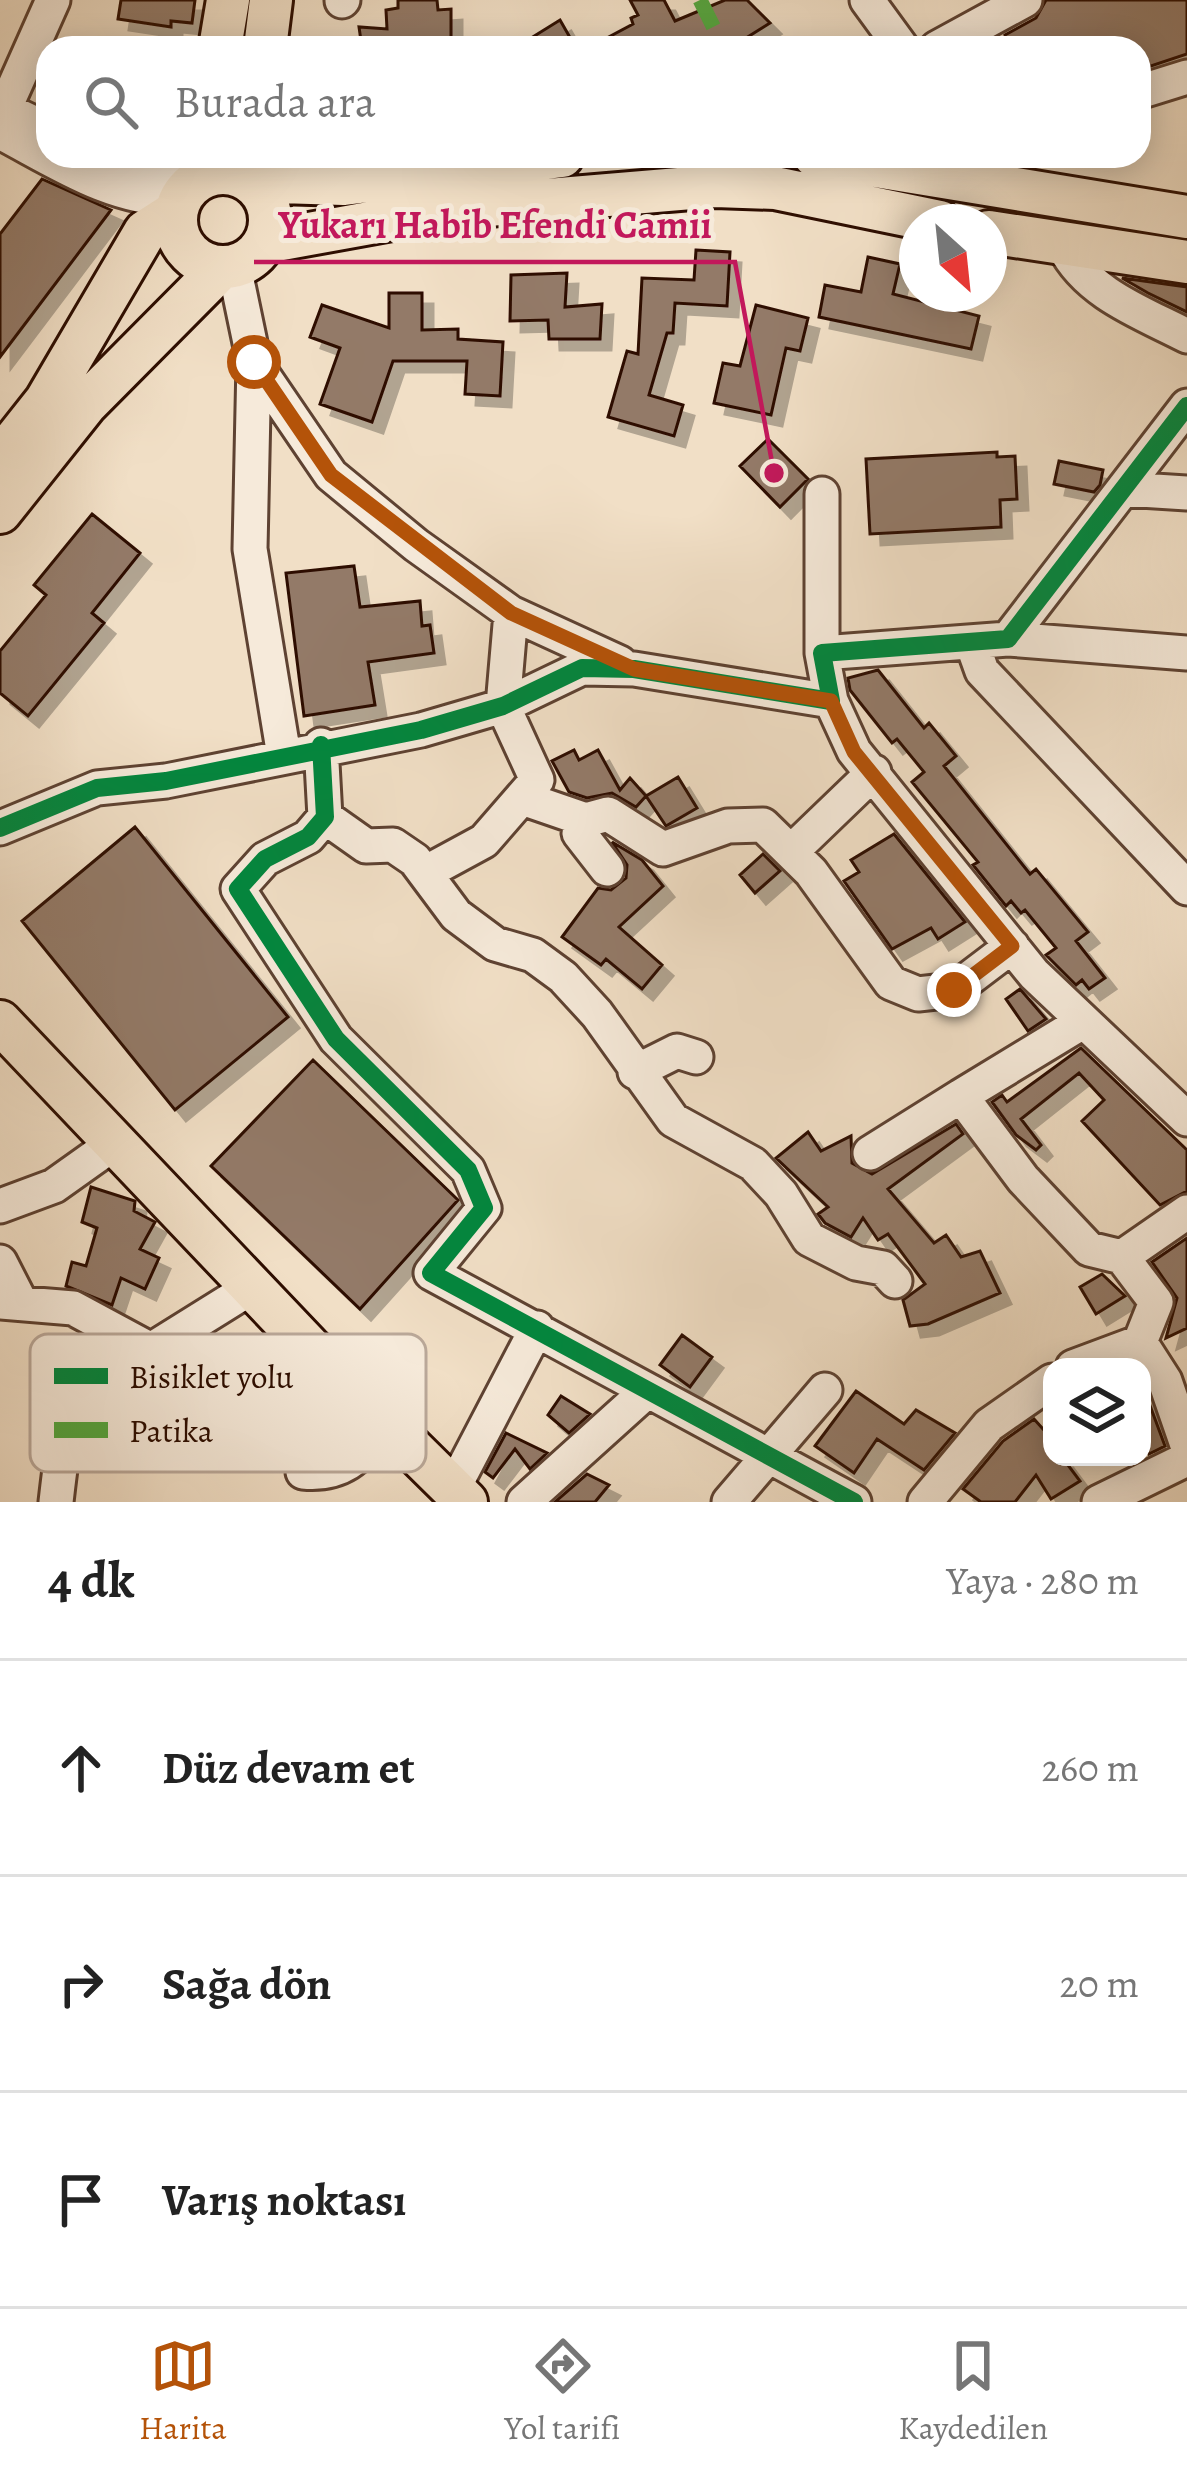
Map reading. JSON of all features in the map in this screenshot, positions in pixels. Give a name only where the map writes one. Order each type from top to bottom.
[{"type":"main road","points":[[222,36],[228,0]]},
{"type":"main road","points":[[266,36],[271,0]]},
{"type":"main road","points":[[0,459],[46,401],[145,232],[189,187],[225,173],[263,171],[344,184],[469,168]]},
{"type":"main road","points":[[998,168],[1187,217]]},
{"type":"main road","points":[[0,512],[86,404],[240,259],[270,215],[263,171]]},
{"type":"main road","points":[[189,187],[185,250],[240,259],[453,208],[716,186],[775,188],[899,214]]},
{"type":"main road","points":[[1007,236],[1064,248],[1187,262]]},
{"type":"main road","points":[[0,1022],[298,1334]]},
{"type":"main road","points":[[426,1463],[460,1496]]},
{"type":"street","points":[[37,36],[53,0]]},
{"type":"street","points":[[867,0],[893,36]]},
{"type":"street","points":[[960,36],[1025,0]]},
{"type":"street","points":[[1,117],[36,38]]},
{"type":"street","points":[[1151,88],[1187,77]]},
{"type":"street","points":[[1,117],[36,127]]},
{"type":"street","points":[[1,117],[36,140]]},
{"type":"street","points":[[78,168],[106,187],[152,200],[189,187]]},
{"type":"street","points":[[138,168],[189,187]]},
{"type":"street","points":[[1064,248],[1076,271],[1117,300],[1187,336]]},
{"type":"street","points":[[240,259],[254,362],[250,549],[284,756]]},
{"type":"street","points":[[254,362],[331,475],[511,613],[634,669]]},
{"type":"street","points":[[1008,639],[1187,406]]},
{"type":"street","points":[[1124,489],[1187,494]]},
{"type":"street","points":[[822,494],[821,653],[831,701],[854,752],[1081,1023],[1187,1119]]},
{"type":"street","points":[[425,873],[484,841],[525,799],[537,779],[502,706],[511,613]]},
{"type":"street","points":[[821,653],[1008,639],[1187,653]]},
{"type":"street","points":[[972,643],[982,671],[1187,888]]},
{"type":"street","points":[[0,828],[97,788],[166,781],[321,746],[421,730],[502,706],[582,668],[634,669],[831,701]]},
{"type":"street","points":[[321,746],[325,817],[308,837],[265,859],[238,889],[336,1039],[468,1170],[484,1208],[431,1273],[854,1502]]},
{"type":"street","points":[[790,852],[874,772]]},
{"type":"street","points":[[525,799],[586,820],[608,814],[636,837],[663,848],[728,826],[763,825],[811,872],[891,983],[917,994],[954,990],[1012,946]]},
{"type":"street","points":[[325,817],[366,846],[393,845],[425,873],[456,915],[495,944],[533,955],[563,977],[597,1014],[673,1120],[752,1164],[782,1194],[809,1239],[856,1263],[883,1268],[895,1281]]},
{"type":"street","points":[[586,820],[579,833],[607,869]]},
{"type":"street","points":[[870,1153],[1081,1023]]},
{"type":"street","points":[[635,1072],[677,1051],[696,1057]]},
{"type":"street","points":[[961,1096],[1023,1179],[1089,1249],[1123,1257],[1156,1302],[1140,1342],[1097,1358]]},
{"type":"street","points":[[0,1206],[55,1186],[113,1144]]},
{"type":"street","points":[[1123,1257],[1187,1212]]},
{"type":"street","points":[[0,1262],[10,1302],[73,1308],[121,1334]]},
{"type":"street","points":[[177,1334],[252,1287]]},
{"type":"street","points":[[460,1496],[537,1328]]},
{"type":"street","points":[[1140,1342],[1165,1381],[1187,1445]]},
{"type":"street","points":[[925,1502],[989,1425],[1043,1388]]},
{"type":"street","points":[[729,1502],[825,1390]]},
{"type":"street","points":[[524,1502],[647,1391]]},
{"type":"street","points":[[1099,1502],[1187,1459]]},
{"type":"street","points":[[56,1502],[61,1472]]},
{"type":"street","points":[[303,1472],[336,1472]]},
{"type":"building","points":[[121,0],[195,0],[192,23],[171,21],[171,27],[118,19]]},
{"type":"building","points":[[398,0],[437,0],[438,10],[451,9],[451,36],[360,36],[359,27],[387,29],[386,10],[398,8]]},
{"type":"building","points":[[630,0],[664,0],[675,21],[725,0],[747,0],[770,23],[749,36],[610,36],[633,24],[631,18],[638,15]]},
{"type":"building","points":[[1046,0],[1187,0],[1187,54],[1151,66],[1151,36],[1005,36],[1036,18]]},
{"type":"building","points":[[560,20],[569,36],[534,36]]},
{"type":"building","points":[[42,179],[111,210],[0,357],[0,234]]},
{"type":"building","points":[[696,250],[730,252],[727,306],[675,303],[673,333],[667,333],[649,395],[683,405],[674,436],[608,417],[627,351],[638,354],[642,278],[694,280]]},
{"type":"building","points":[[868,257],[899,264],[893,294],[899,296],[899,312],[979,316],[971,349],[819,317],[825,285],[861,292]]},
{"type":"building","points":[[567,273],[565,307],[602,304],[600,339],[549,339],[548,320],[510,321],[511,275]]},
{"type":"building","points":[[1122,278],[1187,287],[1187,312],[1148,293]]},
{"type":"building","points":[[389,293],[422,293],[422,330],[458,329],[458,339],[503,342],[500,396],[465,394],[467,361],[393,361],[372,422],[320,404],[340,348],[310,337],[322,305],[389,328]]},
{"type":"building","points":[[756,305],[808,318],[800,351],[786,348],[771,415],[714,403],[723,363],[740,366]]},
{"type":"building","points":[[768,439],[808,479],[780,507],[740,466]]},
{"type":"building","points":[[997,452],[997,457],[1015,456],[1017,499],[1000,500],[1001,527],[870,534],[866,459]]},
{"type":"building","points":[[1059,461],[1103,470],[1100,485],[1094,492],[1054,484]]},
{"type":"building","points":[[92,514],[140,553],[92,613],[104,623],[28,716],[0,693],[0,651],[46,595],[34,585]]},
{"type":"building","points":[[354,566],[360,607],[420,601],[422,626],[430,625],[434,653],[368,662],[375,705],[304,716],[286,573]]},
{"type":"building","points":[[878,670],[924,728],[929,723],[956,756],[944,766],[1030,874],[1036,869],[1088,932],[1076,941],[1105,978],[1089,989],[1082,980],[1076,985],[1046,955],[1056,948],[1025,910],[1021,913],[1011,901],[1006,906],[973,865],[978,862],[912,782],[924,772],[897,739],[892,743],[850,690],[848,678]]},
{"type":"building","points":[[574,750],[579,760],[598,750],[620,790],[630,778],[646,796],[636,807],[612,793],[587,798],[569,792],[552,761]]},
{"type":"building","points":[[678,777],[697,808],[666,826],[646,796]]},
{"type":"building","points":[[135,827],[288,1017],[175,1110],[22,921]]},
{"type":"building","points":[[894,834],[965,922],[938,939],[931,928],[892,949],[844,881],[859,872],[851,860]]},
{"type":"building","points":[[612,842],[642,860],[663,886],[619,927],[662,965],[642,989],[606,959],[601,965],[562,937],[598,888],[611,890],[626,878],[627,865]]},
{"type":"building","points":[[763,854],[780,871],[755,893],[740,875]]},
{"type":"building","points":[[1020,989],[1046,1019],[1028,1031],[1006,999]]},
{"type":"building","points":[[1081,1048],[1187,1150],[1187,1191],[1160,1205],[1082,1121],[1104,1100],[1079,1073],[1021,1119],[1041,1145],[1036,1150],[1016,1135],[992,1102],[1002,1095],[1007,1102]]},
{"type":"building","points":[[313,1060],[458,1200],[360,1309],[211,1166]]},
{"type":"building","points":[[956,1124],[963,1134],[888,1189],[934,1243],[946,1235],[961,1257],[980,1251],[1000,1293],[928,1324],[910,1326],[903,1300],[925,1284],[888,1234],[878,1240],[863,1218],[851,1237],[825,1223],[818,1214],[828,1207],[776,1158],[808,1132],[821,1151],[851,1136],[852,1163],[872,1174]]},
{"type":"building","points":[[91,1187],[135,1201],[134,1211],[155,1222],[140,1249],[159,1258],[145,1289],[121,1278],[112,1305],[66,1286],[72,1262],[86,1266],[97,1228],[82,1222]]},
{"type":"building","points":[[1187,1238],[1187,1328],[1166,1338],[1177,1298],[1152,1262]]},
{"type":"building","points":[[1102,1274],[1125,1296],[1096,1314],[1080,1287]]},
{"type":"building","points":[[682,1335],[712,1357],[690,1387],[660,1365]]},
{"type":"building","points":[[856,1391],[904,1424],[916,1410],[955,1433],[924,1470],[877,1439],[854,1473],[815,1446]]},
{"type":"building","points":[[561,1396],[590,1414],[569,1433],[548,1415]]},
{"type":"building","points":[[1151,1408],[1165,1446],[1151,1453]]},
{"type":"building","points":[[1034,1419],[1043,1429],[1043,1466],[1069,1466],[1080,1481],[1051,1499],[1036,1475],[1015,1502],[981,1502],[963,1489],[1003,1441]]},
{"type":"building","points":[[506,1433],[547,1453],[530,1469],[515,1449],[493,1478],[485,1472]]},
{"type":"building","points":[[587,1474],[609,1485],[595,1502],[555,1502]]},
{"type":"marked path","points":[[700,0],[718,36]]},
{"type":"cycle path","points":[[0,828],[97,788],[166,781],[421,730],[503,706],[582,668],[634,669],[831,701],[822,653],[1008,639],[1187,406]]},
{"type":"cycle path","points":[[321,745],[325,817],[308,837],[265,859],[238,889],[336,1039],[468,1170],[484,1208],[431,1273],[854,1502]]},
{"type":"place","name":"Yukarı Habib Efendi Camii","points":[[774,473]]},
{"type":"route","points":[[254,362],[331,475],[416,545],[511,613],[634,669],[831,701],[854,752],[969,887],[1012,946],[954,990]]}]
